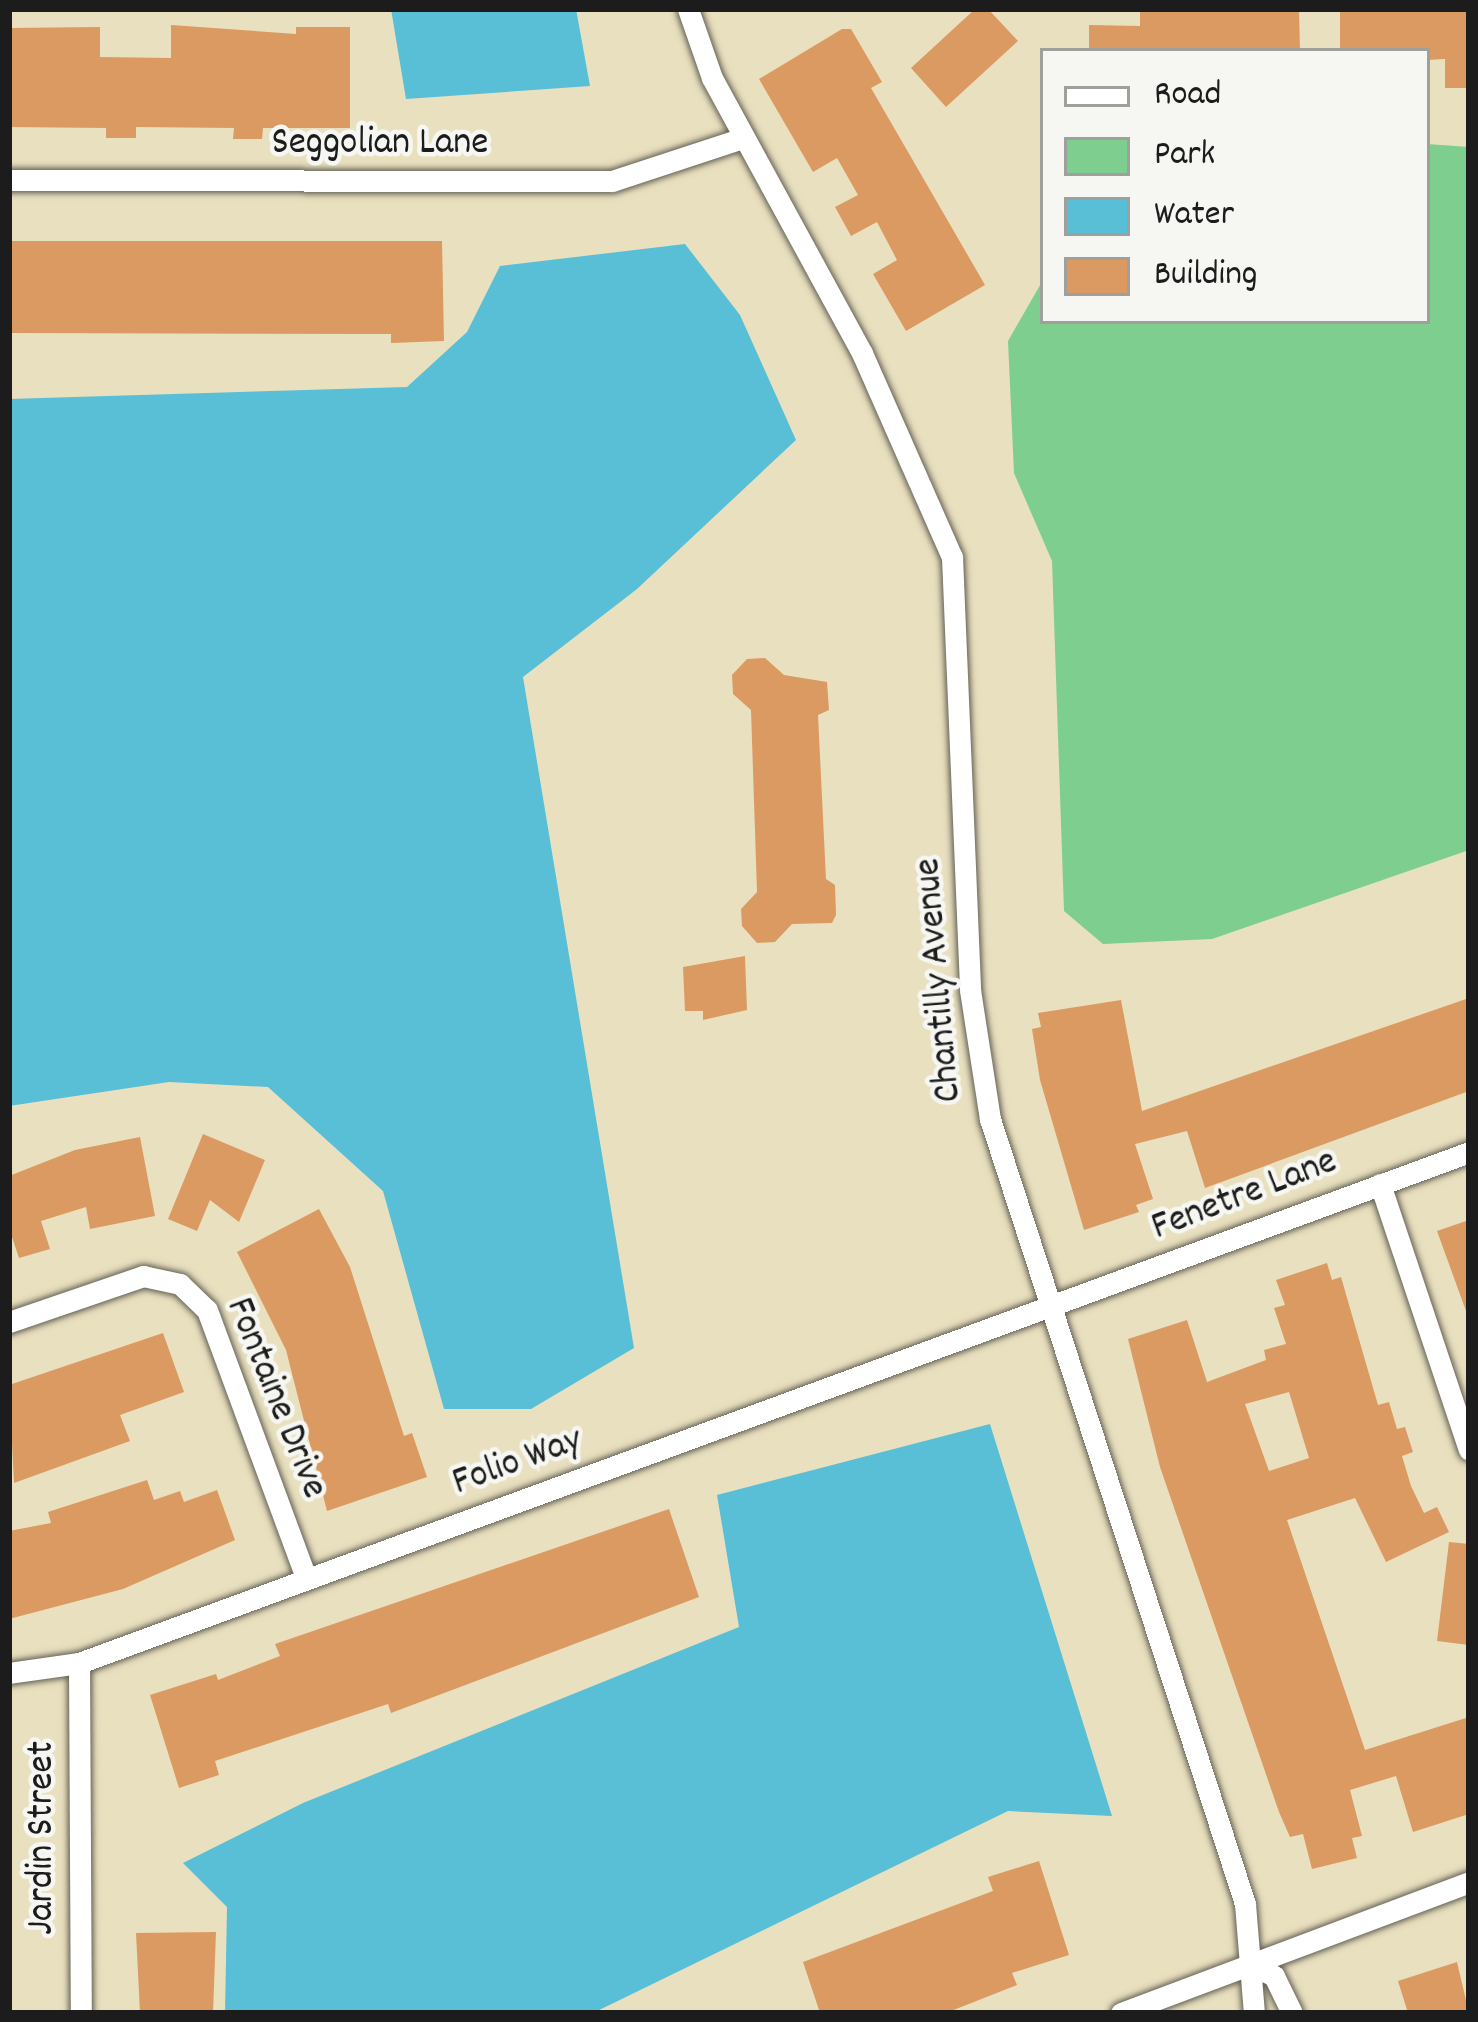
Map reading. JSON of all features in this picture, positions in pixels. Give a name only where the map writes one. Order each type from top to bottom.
[{"type":"street","name":"Chantilly Avenue","points":[[688,9],[743,138],[862,353],[952,557],[970,990],[990,1119],[1048,1311],[1179,1685],[1245,1904],[1252,1966],[1246,1990],[1254,2013]]},
{"type":"street","name":"Seggolian Lane","points":[[9,180],[612,181],[743,138]]},
{"type":"street","name":"Fenetre Lane","points":[[1048,1311],[1469,1152]]},
{"type":"street","points":[[1380,1184],[1469,1450]]},
{"type":"street","name":"Fontaine Drive","points":[[9,1322],[143,1276],[180,1284],[207,1310],[306,1578]]},
{"type":"street","name":"Folio Way","points":[[9,1672],[79,1663],[1048,1311]]},
{"type":"street","name":"Jardin Street","points":[[79,1663],[81,2013]]},
{"type":"street","points":[[1120,2013],[1469,1882]]},
{"type":"street","points":[[1252,1966],[1274,1976],[1292,2013]]},
{"type":"green space","points":[[1430,144],[1469,147],[1469,850],[1212,939],[1103,944],[1064,911],[1052,561],[1014,473],[1008,341],[1040,285],[1040,324],[1430,324]]},
{"type":"water","points":[[391,9],[576,9],[590,86],[406,99]]},
{"type":"water","points":[[685,244],[740,315],[796,440],[637,589],[523,677],[634,1348],[531,1409],[444,1409],[383,1191],[268,1087],[169,1082],[9,1106],[9,399],[407,387],[467,332],[500,266]]},
{"type":"water","points":[[990,1424],[1112,1816],[1008,1811],[593,2013],[225,2013],[227,1907],[183,1863],[303,1803],[739,1627],[717,1495]]},
{"type":"building","points":[[975,9],[988,9],[1018,41],[946,107],[911,68]]},
{"type":"building","points":[[1140,9],[1299,9],[1300,48],[1089,48],[1089,25],[1140,26]]},
{"type":"building","points":[[1340,9],[1469,9],[1469,88],[1445,88],[1445,59],[1430,60],[1430,48],[1340,48]]},
{"type":"building","points":[[171,25],[296,34],[296,27],[350,27],[350,128],[263,128],[262,139],[233,139],[234,128],[136,127],[136,138],[106,138],[106,128],[9,127],[9,28],[100,27],[100,57],[171,58]]},
{"type":"building","points":[[842,29],[851,29],[882,82],[871,88],[985,285],[906,331],[873,274],[897,260],[877,222],[851,236],[835,207],[858,195],[837,158],[813,172],[759,79]]},
{"type":"building","points":[[11,241],[442,241],[444,341],[391,343],[391,334],[10,333]]},
{"type":"building","points":[[765,658],[784,675],[827,682],[829,710],[818,715],[826,879],[835,885],[836,915],[832,923],[792,924],[775,942],[757,943],[742,926],[741,909],[757,892],[751,710],[733,694],[732,675],[747,659]]},
{"type":"building","points":[[745,956],[747,1010],[703,1020],[703,1011],[685,1011],[683,967]]},
{"type":"building","points":[[1469,998],[1469,1091],[1205,1188],[1187,1131],[1135,1144],[1153,1199],[1136,1205],[1139,1212],[1084,1230],[1040,1080],[1032,1029],[1041,1027],[1038,1013],[1121,1000],[1142,1111]]},
{"type":"building","points":[[203,1134],[265,1160],[239,1222],[210,1200],[197,1231],[168,1219]]},
{"type":"building","points":[[140,1137],[155,1216],[90,1229],[86,1207],[41,1221],[50,1249],[19,1258],[9,1228],[9,1176],[75,1150]]},
{"type":"building","points":[[319,1209],[350,1267],[404,1436],[412,1433],[427,1477],[327,1511],[286,1350],[237,1252]]},
{"type":"building","points":[[1469,1220],[1469,1311],[1466,1311],[1437,1231]]},
{"type":"building","points":[[1327,1263],[1332,1280],[1341,1277],[1378,1405],[1389,1402],[1397,1429],[1405,1427],[1413,1452],[1402,1456],[1411,1486],[1424,1513],[1437,1507],[1449,1532],[1386,1562],[1355,1498],[1287,1520],[1365,1750],[1469,1717],[1469,1814],[1413,1832],[1396,1776],[1350,1790],[1362,1836],[1352,1838],[1357,1858],[1312,1869],[1303,1834],[1290,1837],[1279,1812],[1160,1467],[1128,1339],[1187,1320],[1207,1382],[1266,1360],[1264,1350],[1286,1344],[1274,1308],[1285,1305],[1276,1280]],"holes":[[[1289,1392],[1309,1458],[1269,1471],[1245,1404]]]},
{"type":"building","points":[[163,1333],[184,1392],[120,1415],[130,1441],[14,1483],[9,1385]]},
{"type":"building","points":[[147,1480],[154,1500],[180,1491],[184,1502],[217,1490],[235,1540],[123,1589],[9,1619],[9,1531],[51,1523],[48,1512]]},
{"type":"building","points":[[669,1509],[699,1597],[391,1713],[388,1704],[215,1761],[219,1775],[179,1788],[150,1695],[216,1674],[218,1680],[280,1656],[275,1644]]},
{"type":"building","points":[[1449,1542],[1469,1544],[1469,1645],[1437,1641]]},
{"type":"building","points":[[1039,1861],[1069,1955],[1012,1973],[1017,1985],[946,2013],[820,2013],[803,1962],[993,1891],[988,1877]]},
{"type":"building","points":[[216,1932],[213,2013],[140,2013],[136,1933]]},
{"type":"building","points":[[1457,1962],[1469,2013],[1408,2013],[1398,1981]]}]
